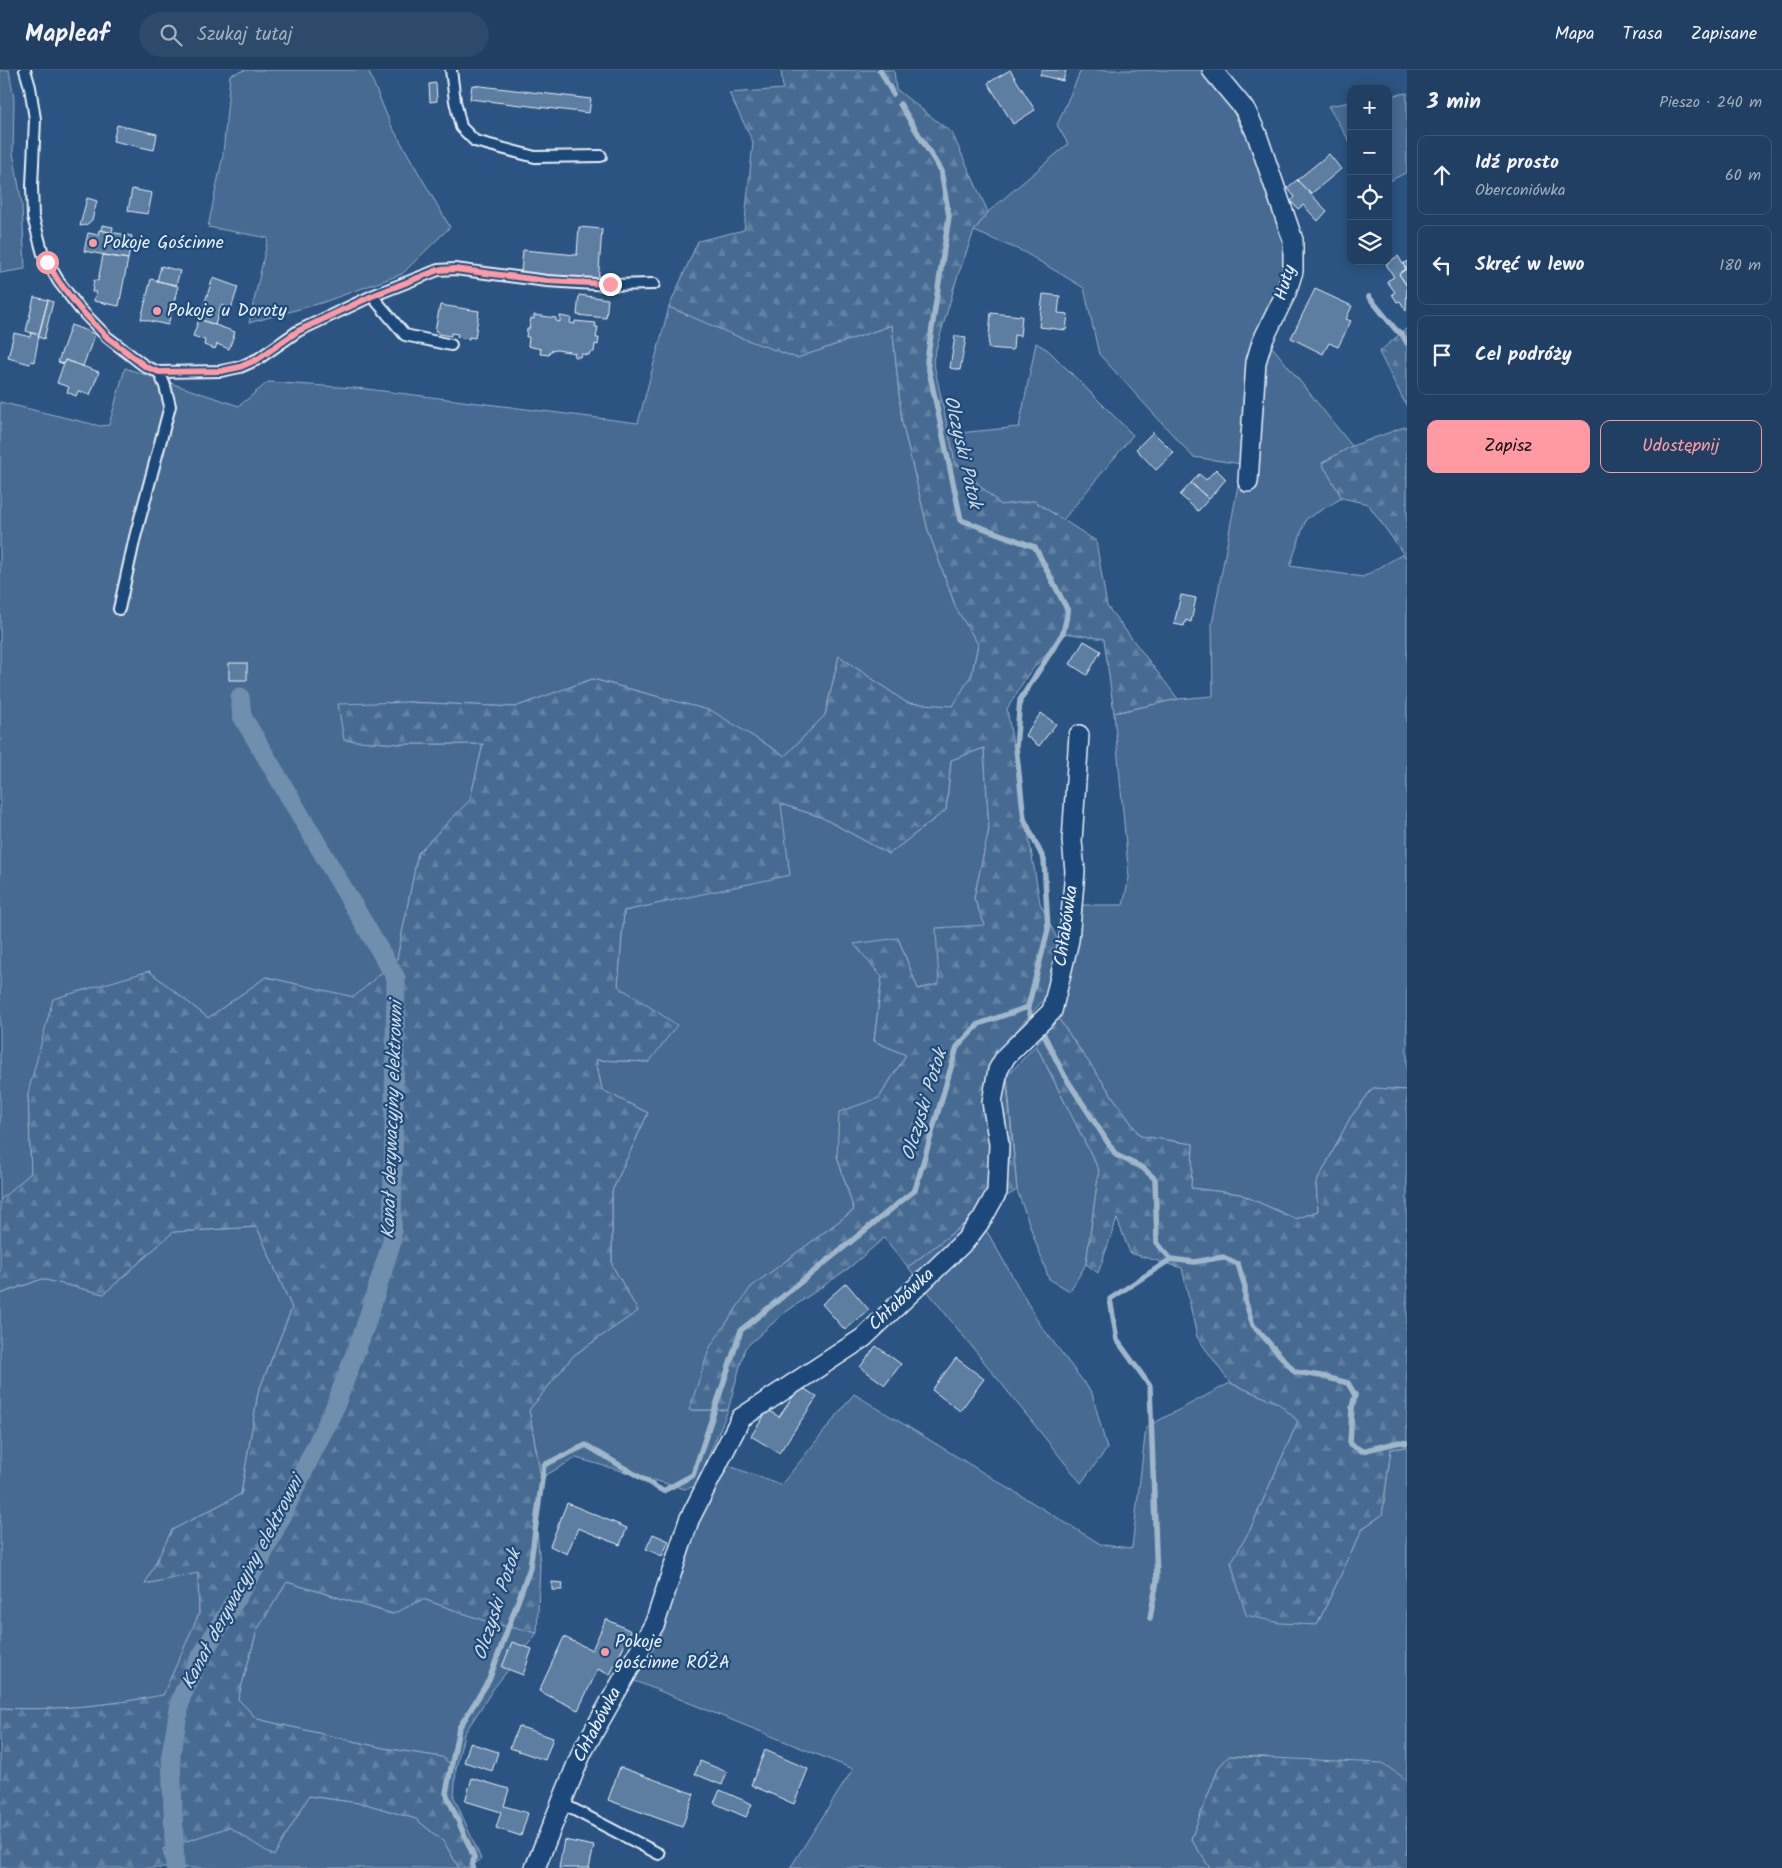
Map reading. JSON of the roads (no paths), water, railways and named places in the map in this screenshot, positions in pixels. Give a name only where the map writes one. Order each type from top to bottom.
[{"type":"street","name":"Huty","points":[[1212,70],[1246,111],[1258,135],[1293,240],[1293,271],[1286,293],[1262,342],[1256,362],[1248,482]]},
{"type":"street","name":"Chłabówka","points":[[535,1868],[582,1752],[655,1623],[689,1520],[741,1418],[863,1338],[966,1240],[982,1219],[997,1192],[999,1144],[992,1102],[998,1070],[1006,1056],[1052,1011],[1069,940],[1075,871],[1072,841],[1079,736]]},
{"type":"lane","points":[[25,70],[35,119],[32,186],[33,217],[43,254],[50,269],[64,289],[107,337],[146,367],[159,372],[221,371],[240,367],[258,359],[298,331],[372,296],[438,270],[455,269],[547,281],[654,284]]},
{"type":"lane","points":[[451,70],[461,127],[475,141],[535,157],[602,156]]},
{"type":"lane","points":[[372,296],[405,335],[451,345]]},
{"type":"lane","points":[[118,608],[170,406],[159,372]]},
{"type":"lane","points":[[561,1803],[659,1854]]},
{"type":"waterway","name":"Olczyski Potok","points":[[880,70],[893,94]]},
{"type":"waterway","name":"Olczyski Potok","points":[[472,1868],[474,1857],[446,1793],[459,1728],[489,1680],[530,1568],[544,1465],[586,1445],[663,1491],[693,1475],[741,1330],[915,1190],[957,1047],[979,1024],[1028,1007],[1048,930],[1044,860],[1024,819],[1016,747],[1020,700],[1063,633],[1068,611],[1035,547],[961,520],[927,361],[949,216],[941,171],[900,104]]},
{"type":"waterway","points":[[1234,108],[1245,131]]},
{"type":"waterway","points":[[1369,297],[1396,330],[1402,334],[1407,343]]},
{"type":"waterway","name":"Kanał derywacyjny elektrowni","points":[[175,1868],[171,1754],[181,1698],[197,1663],[261,1558],[334,1409],[365,1327],[392,1241],[396,978],[242,716],[240,697]]},
{"type":"waterway","points":[[1028,1007],[1031,1017]]},
{"type":"waterway","points":[[1044,1035],[1064,1075],[1116,1155],[1143,1168],[1155,1179],[1157,1243],[1171,1259],[1194,1262],[1223,1257],[1238,1264],[1245,1287],[1245,1300],[1253,1325],[1295,1372],[1348,1383],[1355,1395],[1352,1408],[1350,1444],[1362,1451],[1400,1442],[1407,1443]]},
{"type":"waterway","points":[[1150,1618],[1157,1580],[1150,1386],[1117,1340],[1110,1299],[1171,1259]]},
{"type":"place","name":"Pokoje Gościnne","points":[[93,243]]},
{"type":"place","name":"Pokoje u Doroty","points":[[157,311]]},
{"type":"place","name":"Pokoje gościnne RÓŻA","points":[[605,1652]]}]
